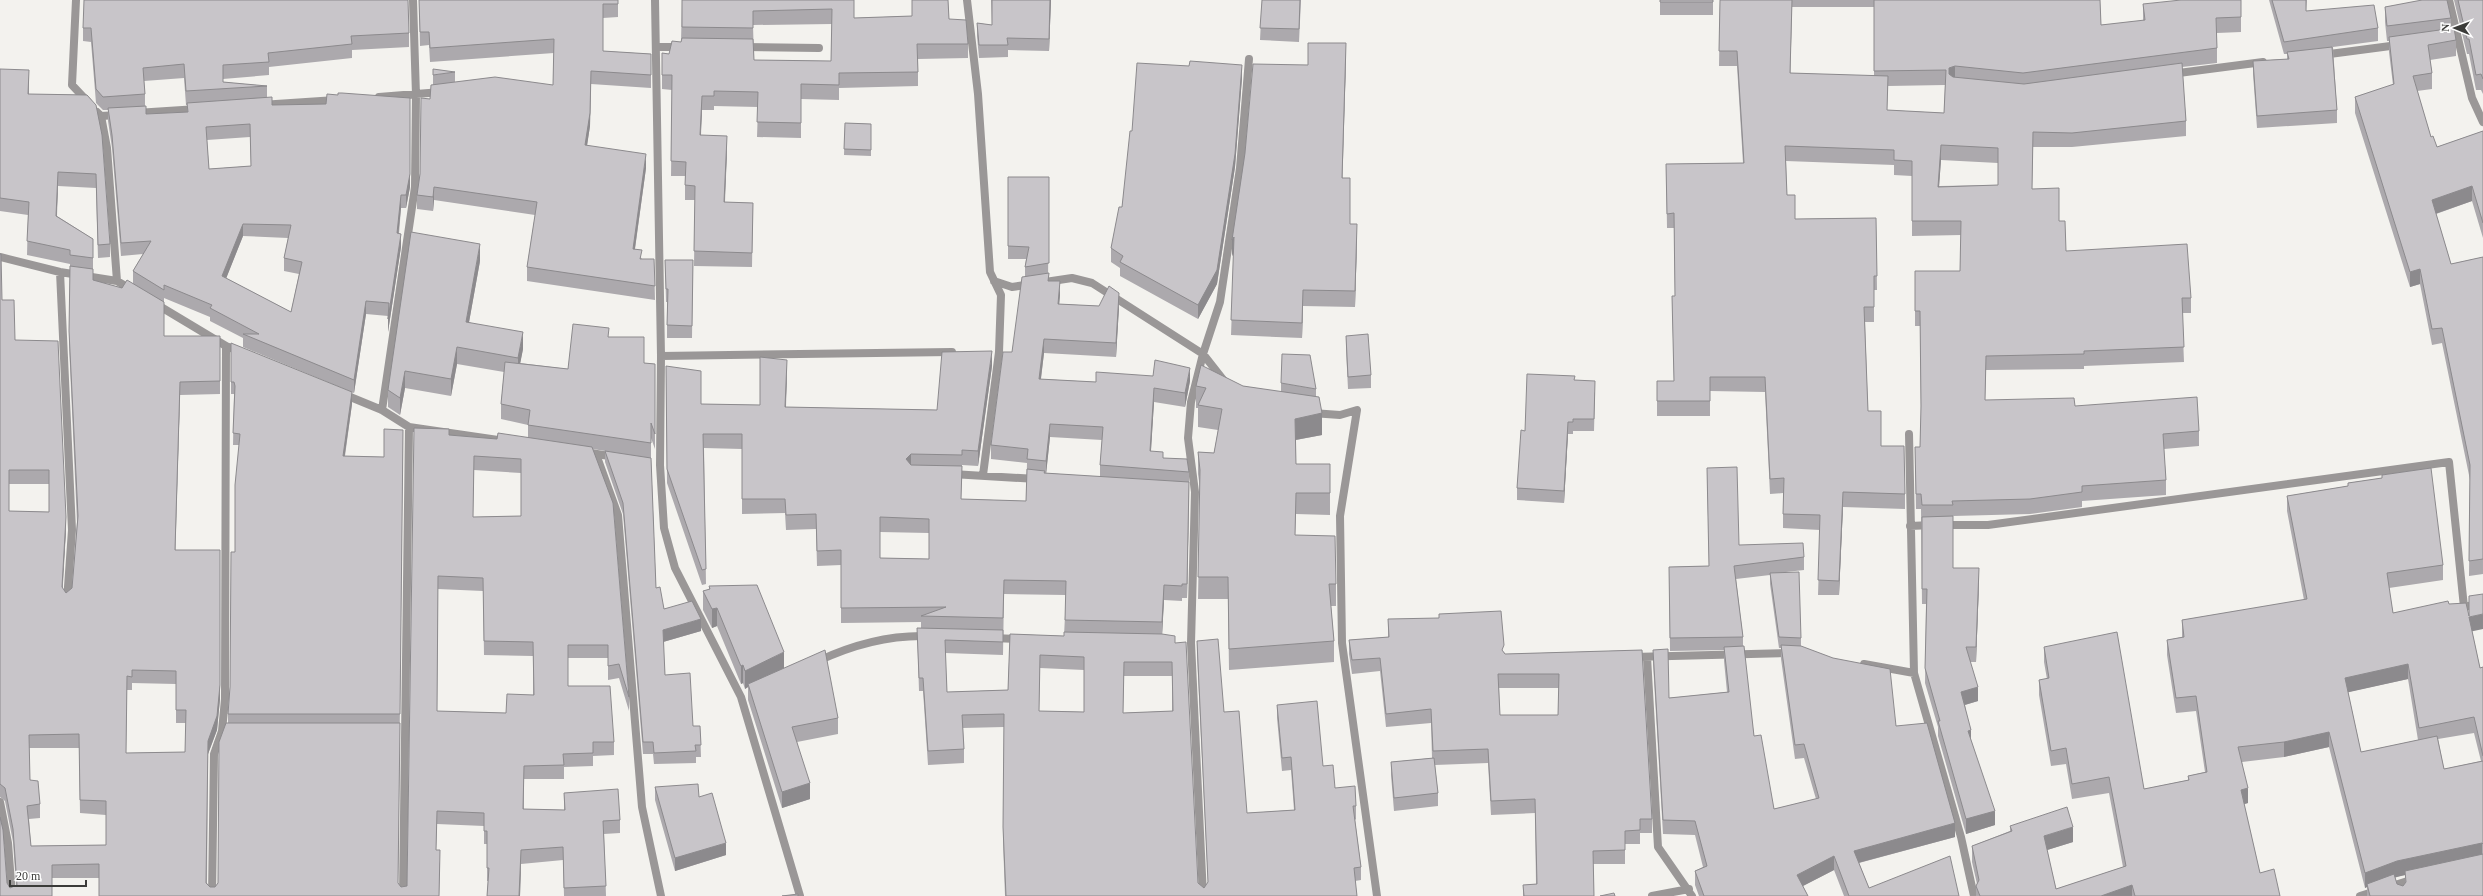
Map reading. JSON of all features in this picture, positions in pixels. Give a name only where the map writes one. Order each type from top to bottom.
[{"type":"street","points":[[76,0],[72,86],[101,116],[107,148],[117,281]]},
{"type":"street","points":[[382,410],[415,187],[416,95],[413,0]]},
{"type":"street","points":[[655,0],[661,356],[657,464],[664,528],[676,568],[744,695],[800,896]]},
{"type":"street","points":[[967,0],[978,94],[990,272],[1001,295],[983,475]]},
{"type":"street","points":[[2449,0],[2452,38],[2472,98],[2483,122]]},
{"type":"street","points":[[2315,56],[2409,44]]},
{"type":"street","points":[[656,46],[687,47]]},
{"type":"street","points":[[734,47],[820,48]]},
{"type":"street","points":[[1203,896],[1187,643],[1191,492],[1188,438],[1191,402],[1203,354],[1220,302],[1240,168],[1249,59]]},
{"type":"street","points":[[2165,75],[2275,61]]},
{"type":"street","points":[[368,98],[453,91]]},
{"type":"street","points":[[250,106],[345,99]]},
{"type":"street","points":[[101,116],[211,108]]},
{"type":"street","points":[[0,257],[60,272],[117,281],[138,293]]},
{"type":"street","points":[[60,272],[72,530],[67,601]]},
{"type":"street","points":[[994,281],[1012,287],[1072,278],[1092,283],[1203,354],[1225,382],[1231,386]]},
{"type":"street","points":[[151,301],[226,346],[247,355]]},
{"type":"street","points":[[212,896],[214,754],[225,731],[226,346]]},
{"type":"street","points":[[661,356],[959,352]]},
{"type":"street","points":[[332,390],[382,410],[409,427],[511,442]]},
{"type":"street","points":[[1302,412],[1340,415],[1357,410],[1340,516],[1342,643],[1377,896]]},
{"type":"street","points":[[403,896],[402,731],[409,427]]},
{"type":"street","points":[[1909,434],[1914,673],[1961,837],[1974,896]]},
{"type":"street","points":[[573,451],[625,459]]},
{"type":"street","points":[[596,454],[618,515],[642,807],[661,896]]},
{"type":"street","points":[[1910,526],[1988,525],[2450,462],[2464,607],[2483,603]]},
{"type":"street","points":[[940,474],[983,475],[1046,480]]},
{"type":"street","points":[[812,664],[841,650],[900,636],[939,636]]},
{"type":"street","points":[[985,638],[1033,639]]},
{"type":"street","points":[[1624,658],[1800,654]]},
{"type":"street","points":[[1647,657],[1658,847],[1690,893]]},
{"type":"street","points":[[1852,662],[1914,673]]},
{"type":"street","points":[[0,802],[8,843],[12,896]]},
{"type":"street","points":[[2360,896],[2398,882],[2422,877]]},
{"type":"street","points":[[2398,882],[2401,896]]},
{"type":"street","points":[[1652,896],[1690,893]]},
{"type":"building","points":[[84,0],[408,0],[409,33],[351,36],[352,44],[268,53],[269,62],[223,65],[223,82],[267,86],[186,91],[184,64],[143,68],[145,94],[103,97],[96,89],[91,28],[83,28]]},
{"type":"building","points":[[419,0],[618,0],[618,4],[603,4],[603,51],[651,54],[651,75],[591,71],[590,113],[585,145],[646,154],[633,249],[642,250],[640,259],[654,259],[655,286],[527,267],[537,202],[434,187],[433,197],[417,195],[420,174],[421,98],[430,99],[431,85],[495,77],[553,85],[554,39],[430,48],[429,32],[420,32]]},
{"type":"building","points":[[682,0],[854,0],[854,18],[912,16],[912,0],[948,0],[949,19],[966,20],[968,44],[917,44],[918,72],[839,73],[839,85],[801,84],[801,123],[757,122],[758,92],[714,91],[714,96],[702,96],[700,135],[727,136],[724,202],[753,203],[752,253],[694,251],[695,186],[685,185],[686,162],[671,161],[672,75],[662,75],[662,53],[669,54],[672,41],[681,42],[682,38],[753,39],[754,60],[831,61],[832,9],[753,11],[753,28],[682,27]]},
{"type":"building","points":[[992,0],[1050,0],[1049,39],[1007,38],[1008,45],[979,45],[977,23],[992,25]]},
{"type":"building","points":[[1262,0],[1300,0],[1299,29],[1260,28]]},
{"type":"building","points":[[1660,0],[1713,0],[1713,2],[1660,2]]},
{"type":"building","points":[[1720,0],[1792,0],[1790,73],[1888,76],[1887,110],[1944,113],[1946,70],[1874,71],[1874,0],[2100,0],[2101,25],[2145,20],[2143,4],[2181,0],[2241,0],[2241,17],[2216,18],[2217,48],[2023,73],[1955,66],[1949,68],[1949,74],[1953,77],[2024,84],[2182,63],[2186,121],[2072,133],[2033,132],[2032,189],[2059,188],[2059,221],[2065,221],[2066,251],[2187,244],[2191,298],[2182,298],[2184,347],[2084,351],[2084,354],[1986,356],[1985,400],[2074,398],[2075,406],[2197,397],[2199,431],[2163,434],[2166,480],[2082,486],[2082,492],[2030,499],[1952,501],[1953,505],[1922,505],[1921,494],[1916,494],[1915,447],[1920,447],[1921,406],[1920,311],[1915,311],[1915,271],[1960,271],[1961,221],[1912,221],[1912,161],[1894,160],[1894,150],[1785,146],[1787,195],[1795,195],[1795,219],[1876,218],[1877,276],[1874,276],[1874,307],[1864,307],[1868,411],[1881,411],[1881,446],[1904,446],[1905,494],[1843,492],[1839,581],[1818,580],[1820,515],[1783,514],[1784,478],[1770,479],[1765,377],[1710,377],[1710,401],[1657,401],[1657,381],[1674,381],[1672,296],[1675,296],[1674,213],[1667,214],[1666,164],[1744,163],[1737,51],[1719,51]],"holes":[[[1941,145],[1998,148],[1998,185],[1938,187]]]},
{"type":"building","points":[[2272,0],[2306,0],[2306,11],[2374,5],[2378,28],[2284,42]]},
{"type":"building","points":[[2422,0],[2447,0],[2451,18],[2387,26],[2385,7]]},
{"type":"building","points":[[2458,0],[2483,0],[2483,79],[2481,74],[2476,75],[2469,39],[2467,39]]},
{"type":"building","points":[[2454,28],[2456,40],[2428,45],[2432,73],[2413,76],[2431,137],[2433,136],[2437,147],[2483,131],[2483,223],[2472,186],[2432,200],[2451,264],[2483,257],[2483,559],[2469,561],[2470,465],[2442,328],[2432,329],[2420,269],[2410,272],[2355,97],[2394,84],[2389,37]]},
{"type":"building","points":[[1308,43],[1346,43],[1342,178],[1350,178],[1350,224],[1357,224],[1355,291],[1303,290],[1302,323],[1231,320],[1234,237],[1232,240],[1245,153],[1253,64],[1308,65]]},
{"type":"building","points":[[2332,47],[2337,110],[2257,116],[2253,61],[2289,59],[2287,52]]},
{"type":"building","points":[[1190,61],[1242,65],[1235,154],[1217,270],[1198,305],[1120,262],[1123,256],[1111,248],[1119,207],[1122,207],[1130,131],[1132,131],[1137,63],[1189,66]]},
{"type":"building","points":[[0,69],[29,70],[28,94],[87,95],[96,105],[102,135],[110,244],[98,245],[96,174],[58,172],[56,216],[93,239],[93,258],[70,255],[70,250],[27,241],[29,202],[0,198]]},
{"type":"building","points":[[433,69],[455,72],[433,75]]},
{"type":"building","points":[[338,93],[342,93],[410,98],[410,174],[406,195],[401,195],[397,233],[401,234],[388,319],[389,303],[366,301],[354,380],[243,334],[259,334],[210,308],[212,305],[164,285],[164,290],[133,271],[151,241],[121,243],[112,135],[108,108],[146,106],[146,114],[188,112],[187,103],[272,97],[272,105],[326,104],[327,94],[338,95]],"holes":[[[250,124],[251,166],[209,169],[206,127]],[[243,224],[291,225],[284,258],[302,262],[291,312],[222,276]]]},
{"type":"building","points":[[845,123],[871,124],[871,150],[844,149]]},
{"type":"building","points":[[1008,177],[1049,177],[1049,263],[1025,267],[1029,247],[1008,246]]},
{"type":"building","points":[[411,232],[480,244],[466,322],[523,332],[518,358],[457,347],[451,379],[405,371],[400,398],[388,390]]},
{"type":"building","points":[[0,254],[2,300],[14,300],[15,340],[58,341],[66,517],[62,587],[66,593],[72,588],[78,516],[69,331],[70,266],[93,269],[93,280],[122,288],[127,280],[164,302],[164,336],[220,336],[220,381],[180,382],[175,550],[220,550],[220,685],[217,716],[208,741],[206,883],[210,887],[215,887],[218,883],[219,742],[226,723],[400,723],[398,883],[401,887],[407,886],[414,428],[449,429],[449,435],[497,439],[498,433],[592,447],[613,503],[629,697],[619,664],[608,666],[608,645],[568,645],[568,686],[610,686],[614,742],[593,742],[593,753],[563,754],[564,765],[524,766],[523,809],[565,810],[564,793],[618,789],[620,820],[603,821],[606,886],[564,888],[563,847],[521,850],[519,896],[487,896],[489,868],[487,868],[487,831],[484,831],[484,813],[437,811],[436,850],[440,850],[439,896],[99,896],[99,864],[52,865],[52,896],[0,896],[0,817],[3,830],[7,883],[10,888],[17,885],[13,829],[5,788],[0,784]],"holes":[[[474,456],[521,459],[521,516],[473,517]],[[9,470],[49,470],[49,512],[9,511]],[[438,576],[483,578],[484,641],[533,642],[534,695],[507,694],[506,713],[437,711]],[[132,670],[176,671],[176,710],[186,710],[185,752],[126,753],[127,676],[132,677]],[[79,734],[80,800],[106,801],[106,845],[31,846],[27,806],[40,804],[38,781],[30,780],[29,735]]]},
{"type":"building","points":[[665,260],[693,260],[692,326],[667,325],[668,289],[666,289]]},
{"type":"building","points":[[1049,273],[1048,281],[1060,281],[1058,304],[1099,306],[1109,286],[1119,293],[1116,343],[1044,339],[1039,379],[1096,382],[1096,372],[1153,376],[1155,360],[1190,368],[1185,393],[1154,388],[1150,451],[1163,452],[1163,458],[1187,459],[1189,472],[1100,465],[1103,427],[1050,424],[1046,461],[1027,459],[1028,449],[991,445],[1003,352],[1012,352],[1022,277]]},
{"type":"building","points":[[573,324],[609,328],[608,337],[644,337],[644,363],[655,364],[655,434],[651,423],[651,443],[528,425],[530,410],[501,404],[505,362],[568,369]]},
{"type":"building","points":[[1368,334],[1371,375],[1348,377],[1346,336]]},
{"type":"building","points":[[231,343],[352,392],[343,456],[384,457],[384,429],[403,430],[400,714],[228,714],[230,687],[231,552],[235,552],[235,485],[240,434],[233,433],[235,386],[234,382],[231,382]]},
{"type":"building","points":[[992,351],[978,451],[962,450],[962,455],[911,454],[906,459],[911,465],[962,466],[961,499],[1026,501],[1027,469],[1045,471],[1044,473],[1189,482],[1187,584],[1182,584],[1182,586],[1164,585],[1162,622],[1065,620],[1066,581],[1004,580],[1003,618],[921,616],[946,607],[841,608],[841,550],[817,551],[816,514],[786,515],[785,499],[742,499],[742,434],[703,434],[706,569],[702,570],[667,469],[666,366],[701,371],[701,404],[760,405],[760,357],[787,360],[785,407],[937,410],[942,352]],"holes":[[[880,517],[929,519],[929,559],[880,558]]]},
{"type":"building","points":[[1282,354],[1310,355],[1316,389],[1281,383]]},
{"type":"building","points":[[1201,365],[1243,386],[1319,397],[1322,413],[1295,419],[1296,464],[1330,464],[1330,493],[1296,493],[1295,535],[1335,536],[1336,584],[1329,584],[1334,641],[1229,649],[1228,577],[1198,577],[1200,470],[1198,452],[1214,453],[1222,409],[1198,405],[1206,388],[1196,386]]},
{"type":"building","points":[[1527,374],[1575,376],[1574,380],[1595,381],[1594,419],[1573,419],[1573,422],[1568,422],[1564,491],[1517,488],[1521,430],[1525,431]]},
{"type":"building","points":[[605,451],[651,458],[656,588],[660,587],[664,609],[692,601],[701,619],[663,630],[665,675],[690,673],[693,726],[700,726],[701,745],[695,745],[696,751],[654,753],[653,742],[643,742],[623,503]]},
{"type":"building","points":[[1737,467],[1739,545],[1803,543],[1804,557],[1734,566],[1743,637],[1670,638],[1669,567],[1709,566],[1707,468]]},
{"type":"building","points":[[2431,468],[2443,565],[2387,573],[2393,613],[2448,601],[2449,604],[2466,603],[2469,616],[2469,596],[2483,594],[2483,614],[2469,617],[2480,668],[2483,667],[2483,756],[2474,717],[2419,728],[2408,664],[2345,678],[2361,752],[2437,736],[2444,769],[2483,761],[2483,844],[2397,861],[2365,873],[2329,732],[2284,742],[2238,747],[2248,788],[2241,790],[2260,873],[2274,869],[2280,896],[2135,896],[2132,885],[2101,896],[1980,896],[1976,886],[1979,880],[1972,846],[2012,831],[2010,826],[2067,807],[2073,827],[2044,836],[2056,889],[2126,866],[2109,777],[2072,784],[2066,748],[2051,751],[2039,680],[2049,678],[2044,647],[2117,632],[2144,789],[2189,780],[2188,776],[2207,772],[2196,696],[2176,698],[2167,640],[2184,637],[2182,620],[2307,599],[2287,496],[2348,486],[2348,483],[2382,478],[2382,475]]},
{"type":"building","points":[[1953,516],[1953,568],[1979,568],[1976,647],[1966,647],[1978,687],[1961,692],[1971,730],[1968,731],[1995,811],[1966,819],[1938,721],[1940,721],[1925,668],[1927,589],[1922,589],[1922,517]]},
{"type":"building","points":[[1799,572],[1801,638],[1779,637],[1770,573]]},
{"type":"building","points":[[757,585],[784,652],[745,671],[743,665],[741,666],[740,664],[717,608],[712,609],[703,591],[710,589],[709,586]]},
{"type":"building","points":[[1501,611],[1504,645],[1502,650],[1505,654],[1642,650],[1652,819],[1640,819],[1640,830],[1625,831],[1625,850],[1593,851],[1594,896],[1524,896],[1523,885],[1537,884],[1535,799],[1491,801],[1488,749],[1433,751],[1431,709],[1386,714],[1380,658],[1352,660],[1349,640],[1389,637],[1388,619],[1439,618],[1439,614]],"holes":[[[1498,674],[1559,674],[1558,715],[1500,715]]]},
{"type":"building","points":[[917,628],[1003,630],[1003,642],[945,640],[947,692],[1008,690],[1010,634],[1064,636],[1064,632],[1162,634],[1175,636],[1175,643],[1186,642],[1198,883],[1204,888],[1208,882],[1197,641],[1218,639],[1224,712],[1239,711],[1247,813],[1295,810],[1291,757],[1282,758],[1277,705],[1317,701],[1323,766],[1333,765],[1335,788],[1355,786],[1356,806],[1353,806],[1361,867],[1354,868],[1357,896],[1006,896],[1003,827],[1004,714],[962,715],[964,749],[928,751],[923,678],[919,678]],"holes":[[[1040,655],[1084,657],[1084,712],[1039,711]],[[1124,662],[1172,662],[1173,711],[1123,713]]]},
{"type":"building","points":[[1781,645],[1801,646],[1833,658],[1890,669],[1896,726],[1927,723],[1955,823],[1854,851],[1869,888],[1950,856],[1959,896],[1849,896],[1834,856],[1797,875],[1808,896],[1704,896],[1695,871],[1707,866],[1695,821],[1663,820],[1653,650],[1668,649],[1669,698],[1729,692],[1724,647],[1744,646],[1754,736],[1761,735],[1774,809],[1819,798],[1804,744],[1795,745]]},
{"type":"building","points":[[825,650],[838,718],[792,727],[810,783],[782,792],[748,684]]},
{"type":"building","points":[[1434,758],[1438,793],[1394,798],[1391,762]]},
{"type":"building","points":[[698,784],[699,797],[712,793],[726,843],[675,858],[655,787]]},
{"type":"building","points":[[2483,854],[2483,896],[2370,896],[2367,884],[2394,874],[2397,884],[2403,886],[2406,882],[2405,871]]},
{"type":"building","points":[[1614,893],[1615,896],[1600,896]]},
{"type":"building","points":[[798,894],[798,896],[782,896]]}]
